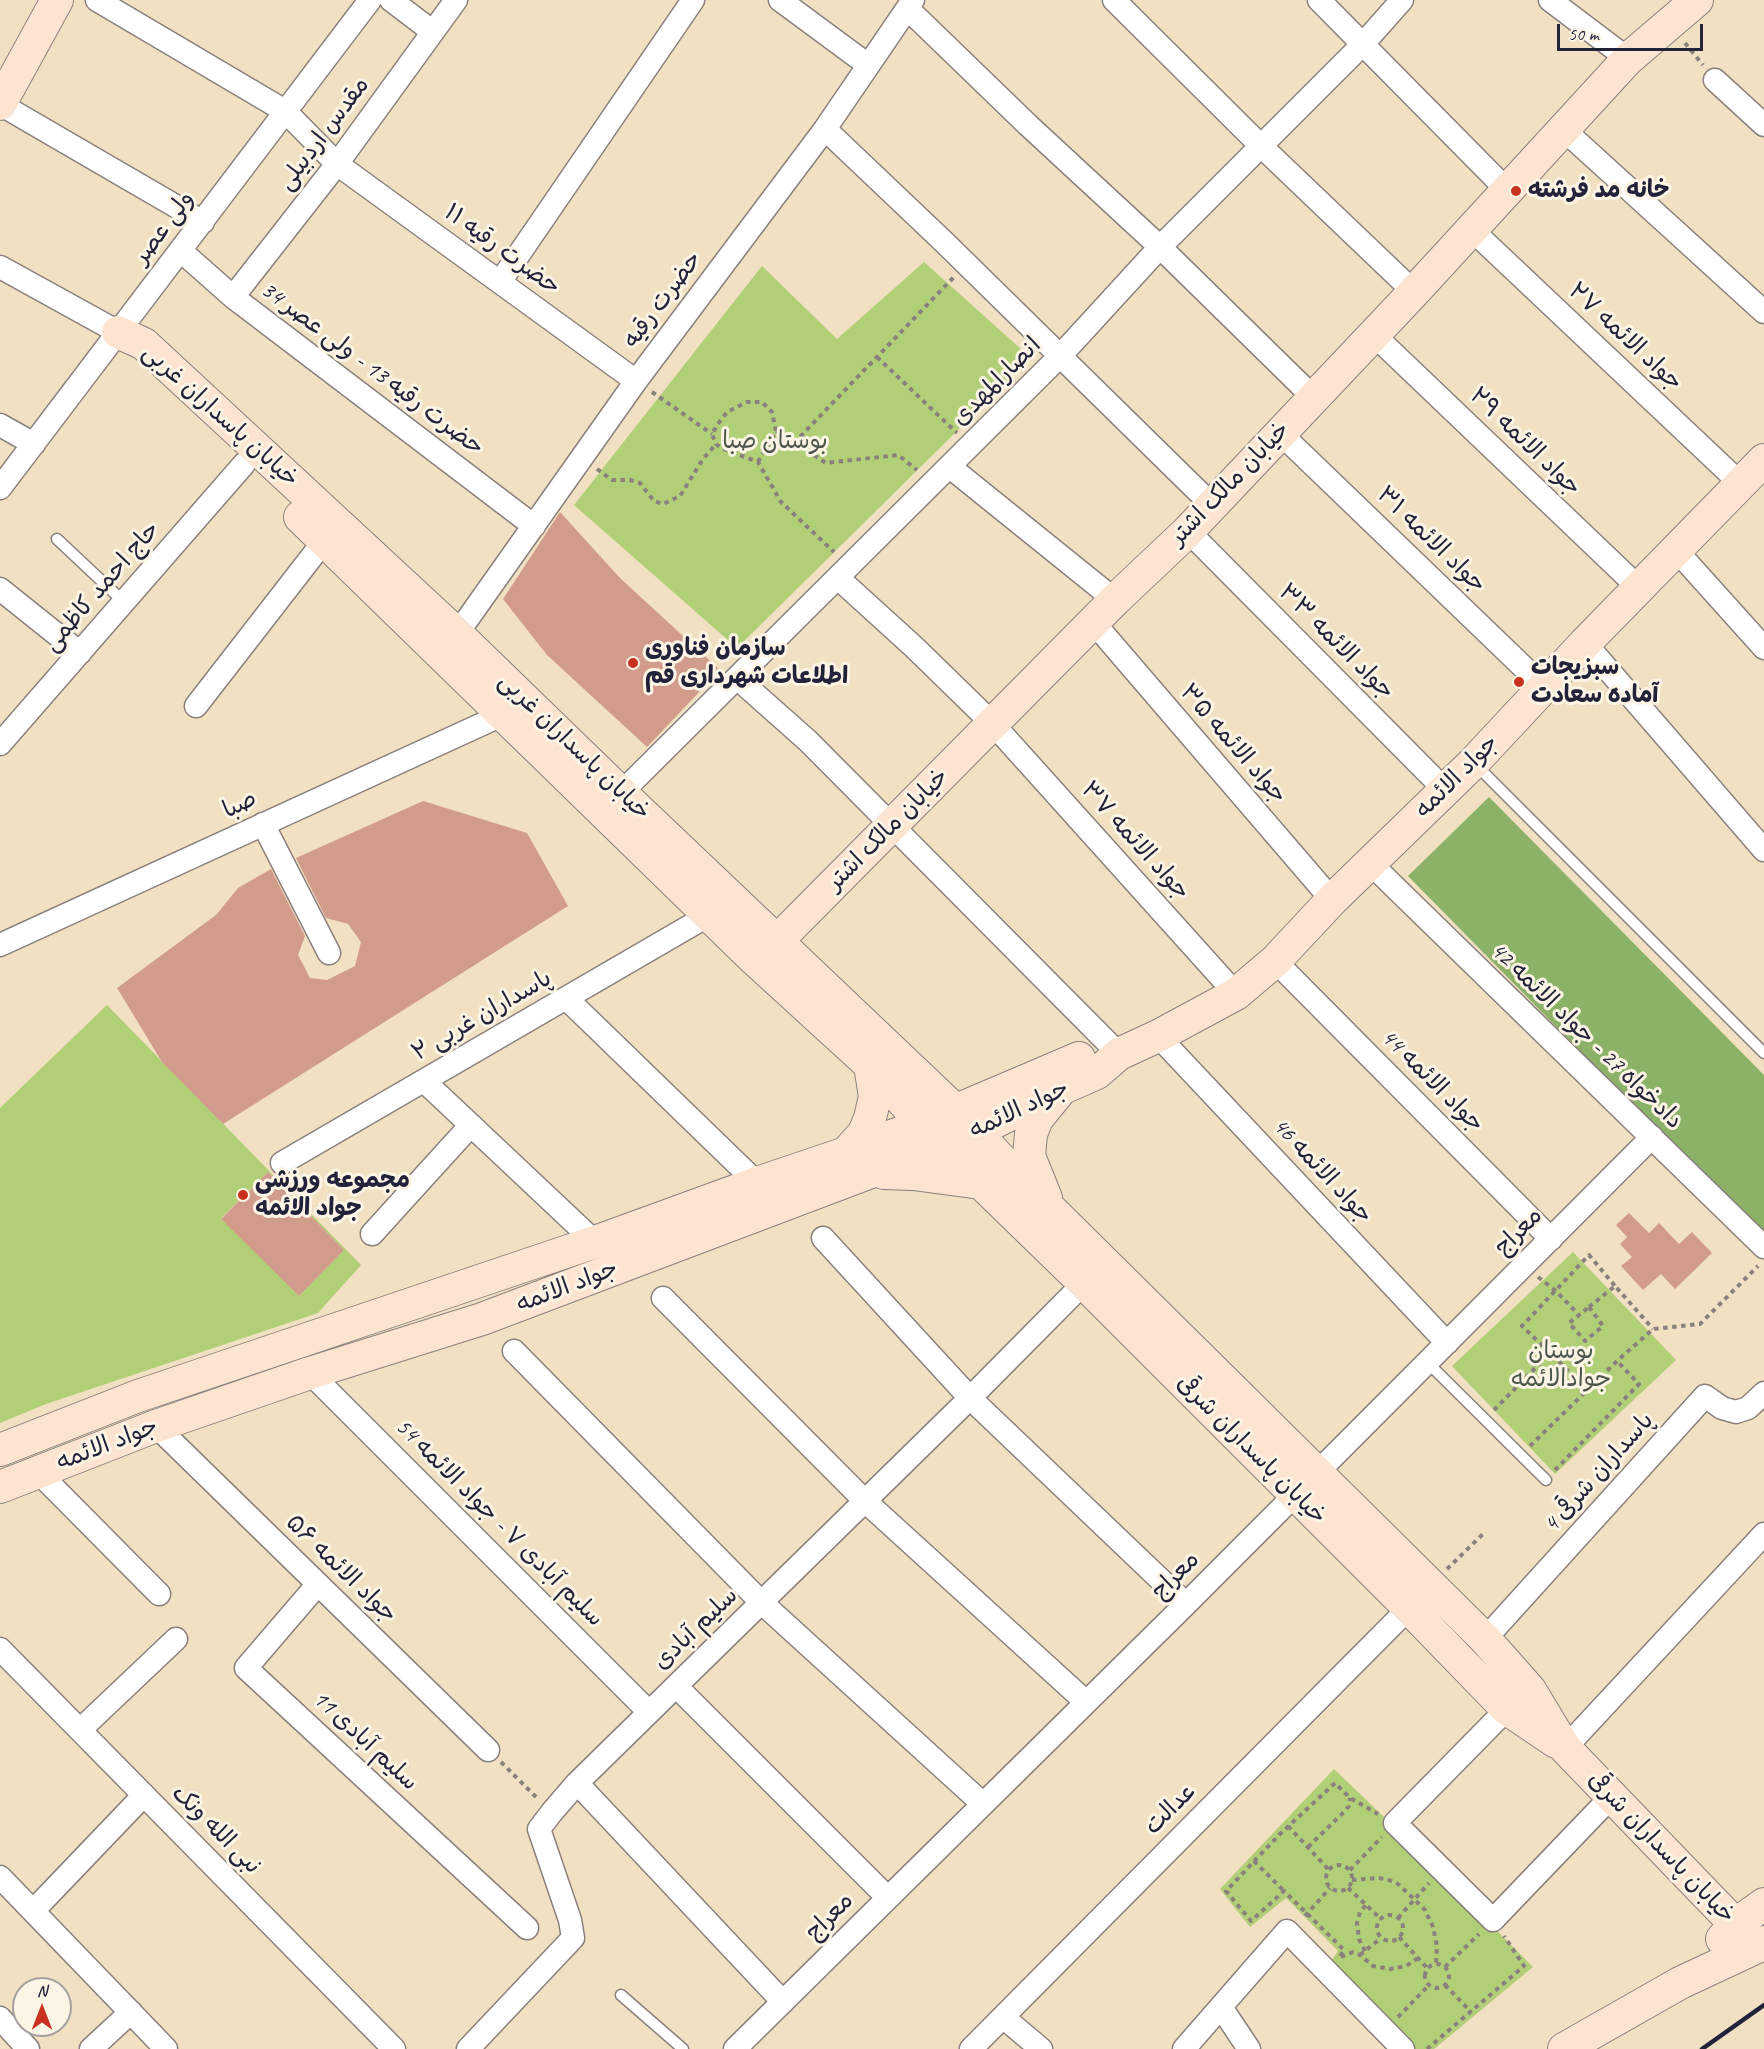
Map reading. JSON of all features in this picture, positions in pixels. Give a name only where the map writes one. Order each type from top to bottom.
[{"type":"street","points":[[57,0],[0,104],[203,222]]},
{"type":"street","name":"حضرت رقیه ۱۱","points":[[97,0],[285,111],[337,164],[636,381]]},
{"type":"street","name":"ولی عصر","points":[[0,488],[370,0]]},
{"type":"street","points":[[391,0],[433,32]]},
{"type":"street","name":"مقدس اردبیلی","points":[[233,297],[337,164],[456,0]]},
{"type":"street","points":[[500,282],[693,0]]},
{"type":"street","points":[[780,0],[868,65]]},
{"type":"street","points":[[1114,0],[1260,145],[1414,292]]},
{"type":"street","points":[[1319,0],[1507,190]]},
{"type":"street","name":"انصارالمهدی","points":[[621,793],[943,475],[1061,355],[1160,247],[1363,44],[1402,0]]},
{"type":"street","points":[[1550,0],[1628,59]]},
{"type":"street","name":"خیابان مالک اشتر","points":[[754,959],[778,940],[1115,600],[1188,531],[1414,292],[1628,59],[1697,0]]},
{"type":"street","points":[[910,4],[1028,125],[1233,316],[1313,397]]},
{"type":"street","name":"حضرت رقیه","points":[[457,634],[636,381],[825,129],[910,4]]},
{"type":"street","points":[[1715,80],[1764,125]]},
{"type":"street","points":[[825,129],[1061,355],[1212,505]]},
{"type":"street","points":[[1563,129],[1764,312]]},
{"type":"street","name":"جواد الائمه ۲۷","points":[[1471,229],[1741,484]]},
{"type":"street","name":"حضرت رقیه 13 - ولی عصر 34","points":[[181,251],[233,297],[534,526]]},
{"type":"street","points":[[0,267],[118,332]]},
{"type":"street","name":"خیابان پاسداران غربی","points":[[118,332],[129,358],[244,464],[754,959],[870,1065],[933,1135]]},
{"type":"street","name":"خیابان پاسداران غربی","points":[[118,332],[144,344],[457,634],[965,1121]]},
{"type":"street","name":"جواد الائمه ۲۹","points":[[1373,334],[1639,588]]},
{"type":"street","points":[[0,425],[34,444]]},
{"type":"street","name":"جواد الائمه ۳۱","points":[[1280,432],[1544,687]]},
{"type":"street","name":"جواد الائمه","points":[[965,1121],[1062,1088],[1098,1073],[1119,1054],[1236,994],[1275,961],[1332,900],[1473,763],[1585,643],[1764,460]]},
{"type":"street","name":"حاج احمد کاظمی","points":[[0,744],[244,464]]},
{"type":"street","points":[[943,475],[1024,528],[1115,600]]},
{"type":"street","name":"جواد الائمه ۳۳","points":[[1188,531],[1445,790]]},
{"type":"street","points":[[196,706],[324,541]]},
{"type":"street","points":[[1676,550],[1764,648]]},
{"type":"street","name":"جواد الائمه ۳۷","points":[[844,572],[914,647],[993,724],[1236,994]]},
{"type":"street","points":[[0,589],[80,653]]},
{"type":"street","name":"جواد الائمه ۳۵","points":[[1094,623],[1332,900]]},
{"type":"street","points":[[1585,643],[1764,850]]},
{"type":"street","points":[[737,678],[808,741],[1119,1054]]},
{"type":"street","name":"صبا","points":[[0,945],[502,715]]},
{"type":"street","points":[[263,824],[329,953]]},
{"type":"street","name":"دادخواه 27 - جواد الائمه 42","points":[[1370,863],[1764,1247]]},
{"type":"street","name":"پاسداران غربی ۲","points":[[282,1163],[709,915]]},
{"type":"street","name":"جواد الائمه 44","points":[[1275,961],[1551,1239]]},
{"type":"street","points":[[566,998],[757,1183]]},
{"type":"street","name":"جواد الائمه 46","points":[[1158,1036],[1447,1343]]},
{"type":"street","name":"جواد الائمه","points":[[0,1487],[156,1426],[310,1373],[482,1319],[872,1173],[933,1135],[965,1121],[1091,1053],[1119,1054]]},
{"type":"street","points":[[846,1153],[864,1133],[870,1118],[874,1097],[870,1065]]},
{"type":"street","points":[[424,1081],[596,1242]]},
{"type":"street","points":[[1055,1215],[1041,1190],[1029,1155],[1031,1134],[1037,1119],[1062,1088]]},
{"type":"street","name":"خیابان پاسداران شرقی","points":[[965,1121],[1306,1485],[1409,1608],[1507,1709],[1565,1748]]},
{"type":"street","points":[[372,1234],[471,1125]]},
{"type":"street","name":"جواد الائمه","points":[[0,1450],[138,1396],[596,1242],[757,1183],[846,1153],[933,1135]]},
{"type":"street","name":"خیابان پاسداران شرقی","points":[[933,1135],[1084,1283],[1306,1485],[1430,1586],[1485,1639],[1530,1690],[1565,1748],[1736,1924],[1761,1945]]},
{"type":"street","name":"معراج","points":[[735,2049],[1306,1485],[1652,1137]]},
{"type":"street","points":[[872,1173],[913,1174],[981,1183]]},
{"type":"street","points":[[823,1238],[970,1398],[1186,1604]]},
{"type":"street","name":"سلیم آبادی","points":[[468,2049],[573,1938],[570,1920],[539,1829],[552,1812],[576,1783],[970,1398],[1084,1283]]},
{"type":"street","points":[[663,1298],[865,1501],[1086,1702]]},
{"type":"street","points":[[514,1351],[761,1602],[983,1804]]},
{"type":"street","name":"سلیم آبادی ۷ - جواد الائمه 54","points":[[310,1373],[649,1712]]},
{"type":"street","name":"پاسداران شرقی 4","points":[[1485,1639],[1706,1396],[1722,1408],[1736,1412],[1749,1408],[1764,1393]]},
{"type":"street","name":"جواد الائمه ۵۶","points":[[156,1426],[488,1750]]},
{"type":"street","points":[[38,1472],[159,1594]]},
{"type":"street","points":[[1565,1748],[1764,1534]]},
{"type":"street","name":"سلیم آبادی 11","points":[[318,1584],[246,1668],[527,1928]]},
{"type":"street","name":"عدالت","points":[[971,2049],[1409,1608]]},
{"type":"street","points":[[80,1730],[176,1639]]},
{"type":"street","name":"نبی الله ونک","points":[[0,1649],[394,2049]]},
{"type":"street","points":[[676,1686],[888,1898]]},
{"type":"street","points":[[1507,1709],[1395,1823],[1493,1920],[1611,1797]]},
{"type":"street","points":[[576,1783],[783,2002]]},
{"type":"street","points":[[34,1910],[144,1796]]},
{"type":"street","points":[[0,1876],[166,2049]]},
{"type":"street","points":[[1680,1983],[1736,1924],[1764,1904]]},
{"type":"street","points":[[1184,2049],[1287,1932],[1403,2049]]},
{"type":"street","points":[[1564,2049],[1680,1983],[1761,1945]]},
{"type":"street","points":[[1221,2007],[1249,2049]]},
{"type":"street","points":[[91,2049],[131,2012]]},
{"type":"street","points":[[1003,2017],[1041,2049]]},
{"type":"street","points":[[0,2018],[28,2049]]},
{"type":"lane","points":[[57,539],[124,602]]},
{"type":"lane","points":[[1473,763],[1764,1053]]},
{"type":"lane","points":[[1428,1363],[1546,1480]]},
{"type":"lane","points":[[621,1995],[683,2049]]},
{"type":"path","points":[[1670,23],[1715,80]]},
{"type":"path","points":[[794,442],[967,264]]},
{"type":"path","points":[[878,357],[971,446]]},
{"type":"path","points":[[636,381],[712,434],[716,444],[721,448],[758,462],[781,502],[844,572]]},
{"type":"path","points":[[712,434],[727,412],[747,402],[762,402],[772,412],[776,431],[758,462]]},
{"type":"path","points":[[776,431],[826,463],[898,455],[943,475]]},
{"type":"path","points":[[581,458],[612,480],[630,480],[640,483],[654,501],[663,504],[680,496],[703,459],[716,444]]},
{"type":"path","points":[[1588,1390],[1522,1326],[1589,1255],[1653,1329]]},
{"type":"path","points":[[1521,1454],[1653,1329],[1700,1323],[1764,1260]]},
{"type":"path","points":[[1524,1266],[1557,1291],[1579,1315]]},
{"type":"path","points":[[1589,1307],[1604,1326],[1585,1341],[1569,1323],[1615,1286]]},
{"type":"path","points":[[1485,1419],[1550,1353]]},
{"type":"path","points":[[1546,1480],[1639,1384],[1617,1361]]},
{"type":"path","points":[[1430,1586],[1483,1534]]},
{"type":"path","points":[[488,1750],[552,1812]]},
{"type":"path","points":[[1284,1891],[1251,1921],[1226,1891],[1288,1826],[1335,1783],[1350,1798],[1395,1823],[1350,1870]]},
{"type":"path","points":[[1308,1847],[1344,1812],[1349,1806],[1350,1798]]},
{"type":"path","points":[[1288,1826],[1329,1870]]},
{"type":"path","points":[[1254,1861],[1344,1950],[1335,1963]]},
{"type":"path","points":[[1338,1865],[1350,1870],[1352,1880],[1348,1888],[1338,1891],[1330,1888],[1326,1880],[1329,1870],[1338,1865]]},
{"type":"path","points":[[1352,1880],[1379,1878],[1389,1880],[1398,1884],[1414,1899],[1425,1910],[1433,1927],[1437,1946],[1436,1964]]},
{"type":"path","points":[[1398,1918],[1433,1878]]},
{"type":"path","points":[[1287,1932],[1330,1888]]},
{"type":"path","points":[[1348,1888],[1381,1919]]},
{"type":"path","points":[[1365,1951],[1359,1939],[1357,1923],[1360,1912],[1366,1905]]},
{"type":"path","points":[[1388,1915],[1398,1918],[1403,1927],[1400,1937],[1390,1942],[1380,1938],[1377,1927],[1381,1919],[1388,1915]]},
{"type":"path","points":[[1427,2049],[1524,1966],[1493,1920],[1445,1967]]},
{"type":"path","points":[[1400,1937],[1428,1969]]},
{"type":"path","points":[[1360,1955],[1380,1938]]},
{"type":"path","points":[[1339,1958],[1348,1953],[1360,1955],[1373,1966],[1390,1969],[1406,1966],[1418,1958]]},
{"type":"path","points":[[1436,1964],[1445,1967]]},
{"type":"path","points":[[1436,1964],[1428,1969],[1425,1976],[1429,1985],[1438,1988],[1445,1985],[1449,1978],[1445,1967]]},
{"type":"path","points":[[1397,2018],[1429,1985]]},
{"type":"path","points":[[1445,1985],[1471,2012]]},
{"type":"green space","name":"بوستان صبا","points":[[924,262],[1031,358],[737,648],[574,505],[762,266],[837,339]]},
{"type":"green space","points":[[1489,797],[1764,1075],[1764,1238],[1408,876]]},
{"type":"green space","points":[[107,1005],[361,1265],[318,1313],[46,1404],[0,1423],[0,1108]],"holes":[[[268,1172],[344,1250],[299,1296],[221,1218]]]},
{"type":"green space","name":"بوستان جوادالائمه","points":[[1573,1252],[1676,1360],[1555,1474],[1452,1366]]},
{"type":"green space","points":[[1334,1769],[1533,1967],[1434,2049],[1405,2049],[1326,1969],[1338,1951],[1286,1898],[1250,1927],[1220,1889]]},
{"type":"building","name":"سازمان فناوری اطلاعات شهرداری قم","points":[[560,512],[620,578],[720,670],[647,747],[547,655],[503,599]]},
{"type":"building","points":[[423,801],[527,833],[568,906],[223,1124],[162,1062],[117,988],[216,915],[238,888],[271,869],[305,936],[298,955],[310,978],[327,980],[355,966],[361,942],[348,924],[326,918],[296,858]]},
{"type":"building","points":[[268,1172],[344,1250],[299,1296],[221,1219]]},
{"type":"building","points":[[1629,1213],[1649,1233],[1659,1223],[1679,1244],[1692,1232],[1712,1253],[1675,1289],[1661,1274],[1643,1290],[1621,1266],[1632,1257],[1620,1244],[1627,1237],[1616,1225]]},
{"type":"railway","points":[[1702,2049],[1764,2005]]},
{"type":"place","name":"خانه مد فرشته","points":[[1516,191]]},
{"type":"place","name":"سازمان فناوری اطلاعات شهرداری قم","points":[[633,663]]},
{"type":"place","name":"سبزیجات آماده سعادت","points":[[1519,682]]},
{"type":"place","name":"مجموعه ورزشی جواد الائمه","points":[[243,1195]]}]
